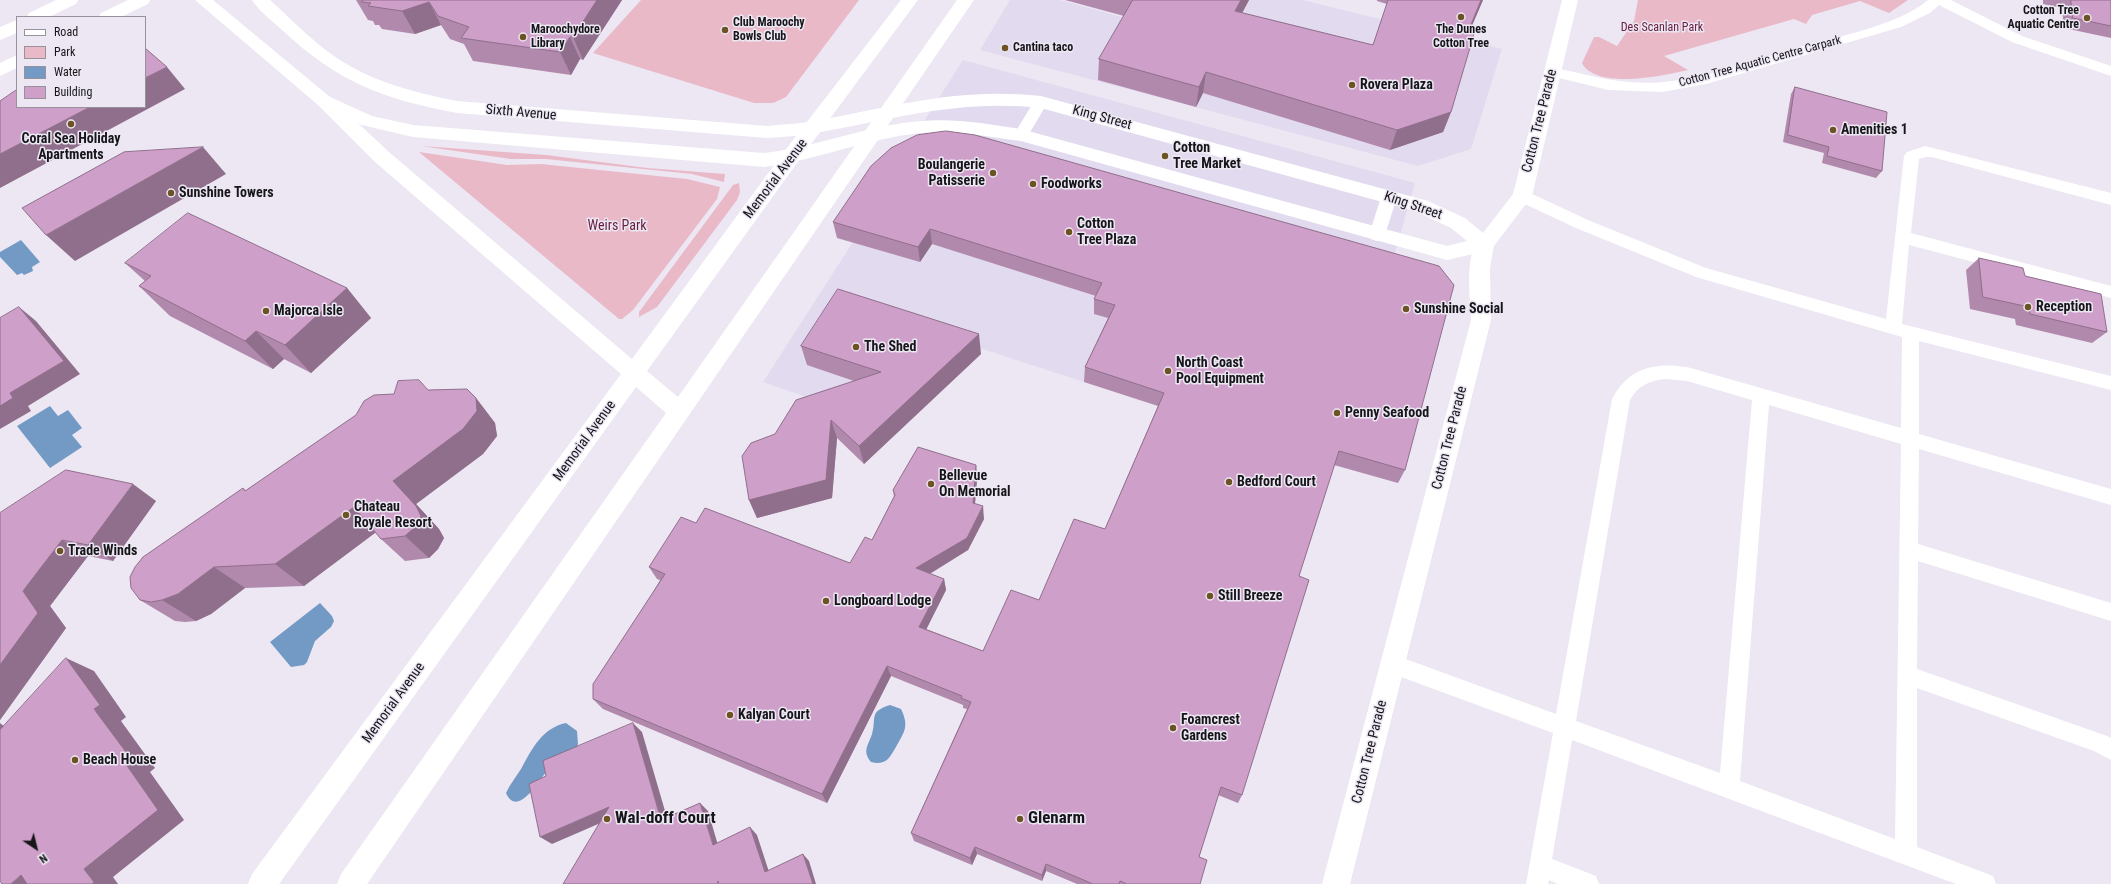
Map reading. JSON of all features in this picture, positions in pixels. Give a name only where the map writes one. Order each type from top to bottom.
[{"type":"street","points":[[37,16],[70,0]]},
{"type":"street","points":[[109,16],[142,0]]},
{"type":"street","name":"Sixth Avenue","points":[[203,0],[324,101],[378,153],[680,412]]},
{"type":"street","name":"Sixth Avenue","points":[[260,0],[321,55],[339,67],[367,82],[420,101],[465,108],[767,132],[814,128]]},
{"type":"street","name":"Memorial Avenue","points":[[262,884],[790,158],[910,0]]},
{"type":"street","points":[[352,884],[871,137],[891,111],[966,0]]},
{"type":"street","name":"Cotton Tree Parade","points":[[1336,884],[1481,320],[1480,268],[1484,245],[1522,196],[1570,0]]},
{"type":"street","points":[[0,34],[16,26]]},
{"type":"street","points":[[0,70],[16,62]]},
{"type":"street","name":"King Street","points":[[814,128],[891,111],[956,100],[1020,98],[1041,102],[1421,206],[1458,223],[1484,245]]},
{"type":"street","name":"Sixth Avenue","points":[[324,101],[368,121],[413,131],[747,160],[790,158],[871,137]]},
{"type":"street","points":[[871,137],[922,127],[964,128],[1021,135],[1377,235],[1447,253],[1484,245]]},
{"type":"lane","name":"Cotton Tree Aquatic Centre Carpark","points":[[1552,72],[1608,85],[1662,87],[1706,78],[1896,24],[1925,10],[1936,0]]},
{"type":"lane","points":[[1940,0],[2017,39],[2111,71]]},
{"type":"lane","points":[[1021,135],[1041,102]]},
{"type":"lane","points":[[1906,854],[1909,439],[1902,330],[1902,237],[1910,162],[1912,156],[1925,151],[2111,199]]},
{"type":"lane","points":[[1522,196],[1582,224],[1702,274],[1902,330],[2111,383]]},
{"type":"lane","points":[[1377,235],[1389,197]]},
{"type":"lane","points":[[1902,237],[2111,292]]},
{"type":"lane","points":[[1588,884],[1539,875],[1621,399],[1625,390],[1634,380],[1648,375],[1677,372],[2111,497]]},
{"type":"lane","points":[[1729,787],[1762,396]]},
{"type":"lane","points":[[1908,549],[2111,612]]},
{"type":"lane","points":[[1392,664],[1729,787],[1985,884]]},
{"type":"lane","points":[[1907,676],[2100,743],[2111,750]]},
{"type":"shaded area","points":[[1010,0],[1060,0],[1125,18],[1135,0],[1302,0],[1502,49],[1471,149],[1418,166],[980,50]]},
{"type":"shaded area","name":"Cotton Tree Market","points":[[963,60],[1415,183],[1392,263],[919,129]]},
{"type":"shaded area","points":[[905,172],[1378,477],[908,325],[853,413],[763,382],[889,186]]},
{"type":"green space","name":"Club Maroochy Bowls Club","points":[[641,0],[859,0],[786,97],[773,103],[754,103],[593,53]]},
{"type":"green space","name":"Des Scanlan Park","points":[[1638,0],[1908,0],[1889,13],[1860,1],[1812,15],[1806,24],[1794,19],[1664,56],[1688,70],[1677,73],[1647,78],[1615,79],[1601,76],[1590,71],[1582,63],[1594,37],[1599,37],[1617,46],[1634,21]]},
{"type":"green space","points":[[421,146],[546,155],[647,168],[725,174],[724,182],[692,174],[546,159],[511,159]]},
{"type":"green space","name":"Weirs Park","points":[[419,152],[507,165],[541,164],[687,179],[720,187],[717,199],[633,310],[622,319],[619,319]]},
{"type":"green space","points":[[739,183],[740,192],[737,200],[657,307],[639,317],[639,312],[733,185]]},
{"type":"water","points":[[21,240],[40,262],[32,267],[33,271],[24,275],[22,273],[17,275],[0,257],[0,252]]},
{"type":"water","points":[[50,406],[58,416],[68,410],[82,428],[72,435],[82,447],[50,468],[17,426]]},
{"type":"water","points":[[320,603],[332,616],[334,621],[331,627],[315,641],[307,662],[304,665],[291,667],[270,642]]},
{"type":"water","points":[[890,705],[901,709],[905,720],[904,732],[887,760],[881,763],[871,762],[866,751],[872,734],[876,713]]},
{"type":"water","points":[[566,723],[577,731],[577,748],[552,765],[535,787],[523,799],[517,802],[511,800],[506,793],[539,740],[550,729]]},
{"type":"building","points":[[363,0],[597,0],[573,37],[570,37],[560,52],[461,38],[469,27],[438,16],[429,2],[402,11],[368,6],[371,3],[362,2]]},
{"type":"building","points":[[1133,0],[1241,0],[1235,11],[1373,45],[1388,0],[1481,0],[1468,32],[1474,34],[1451,112],[1397,130],[1206,72],[1199,87],[1099,59]]},
{"type":"building","points":[[2071,0],[2111,0],[2111,26],[2073,18]]},
{"type":"building","points":[[146,49],[167,67],[146,78]]},
{"type":"building","name":"Amenities 1","points":[[1795,87],[1887,112],[1882,171],[1827,156],[1829,147],[1788,135]]},
{"type":"building","points":[[16,90],[16,108],[88,108],[0,154],[0,101]]},
{"type":"building","points":[[946,131],[975,135],[1439,266],[1454,285],[1405,470],[1339,451],[1299,576],[1309,580],[1242,795],[1221,787],[1199,857],[1207,860],[1200,884],[1127,884],[1120,881],[1119,884],[1093,884],[1046,864],[1042,875],[975,847],[970,858],[911,833],[971,702],[961,698],[962,696],[887,666],[822,794],[593,699],[593,684],[665,574],[649,567],[681,517],[696,523],[705,508],[850,563],[865,537],[872,540],[895,495],[893,490],[918,447],[976,465],[973,503],[983,506],[967,538],[916,568],[944,579],[919,627],[983,651],[1011,590],[1039,600],[1074,519],[1105,529],[1164,393],[1085,367],[1115,305],[1094,299],[1102,283],[930,229],[918,247],[833,222],[871,166],[891,148],[917,135]]},
{"type":"building","points":[[203,147],[46,235],[22,208],[124,152]]},
{"type":"building","name":"Majorca Isle","points":[[188,213],[347,288],[285,345],[256,331],[245,341],[139,286],[151,276],[125,263]]},
{"type":"building","points":[[1979,258],[2023,268],[2025,276],[2101,294],[2107,332],[2030,314],[2029,307],[1983,297]]},
{"type":"building","points":[[838,289],[979,334],[859,446],[831,420],[826,480],[749,500],[742,456],[751,443],[775,434],[796,400],[881,372],[801,346]]},
{"type":"building","points":[[19,307],[64,361],[10,393],[13,398],[0,406],[0,318]]},
{"type":"building","points":[[419,380],[428,390],[467,389],[476,398],[477,411],[463,429],[393,481],[416,506],[421,516],[415,527],[405,536],[381,539],[354,507],[275,564],[214,567],[178,594],[162,600],[151,602],[140,600],[131,588],[130,577],[135,567],[143,557],[243,488],[245,491],[356,415],[364,401],[374,395],[394,394],[398,381]]},
{"type":"building","points":[[66,470],[133,484],[88,545],[62,540],[23,591],[38,613],[0,665],[0,513]]},
{"type":"building","name":"Beach House","points":[[66,658],[100,705],[94,709],[129,756],[123,760],[158,810],[84,869],[94,882],[92,884],[27,884],[21,875],[11,884],[2,884],[0,881],[0,730]]},
{"type":"building","name":"Wal-doff Court","points":[[633,723],[661,820],[700,803],[713,845],[750,827],[765,872],[803,854],[813,884],[719,884],[718,881],[717,884],[563,884],[609,807],[540,837],[529,784],[546,776],[543,761]]},
{"type":"place","name":"The Dunes Cotton Tree","points":[[1461,17]]},
{"type":"place","name":"Cotton Tree Aquatic Centre","points":[[2087,18]]},
{"type":"place","name":"Club Maroochy Bowls Club","points":[[725,30]]},
{"type":"place","name":"Maroochydore Library","points":[[523,37]]},
{"type":"place","name":"Cantina taco","points":[[1005,48]]},
{"type":"place","name":"Rovera Plaza","points":[[1352,85]]},
{"type":"place","name":"Coral Sea Holiday Apartments","points":[[71,124]]},
{"type":"place","name":"Amenities 1","points":[[1833,130]]},
{"type":"place","name":"Cotton Tree Market","points":[[1165,156]]},
{"type":"place","name":"Boulangerie Patisserie","points":[[993,173]]},
{"type":"place","name":"Foodworks","points":[[1033,184]]},
{"type":"place","name":"Sunshine Towers","points":[[171,193]]},
{"type":"place","name":"Cotton Tree Plaza","points":[[1069,232]]},
{"type":"place","name":"Reception","points":[[2028,307]]},
{"type":"place","name":"Sunshine Social","points":[[1406,309]]},
{"type":"place","name":"Majorca Isle","points":[[266,311]]},
{"type":"place","name":"The Shed","points":[[856,347]]},
{"type":"place","name":"North Coast Pool Equipment","points":[[1168,371]]},
{"type":"place","name":"Penny Seafood","points":[[1337,413]]},
{"type":"place","name":"Bedford Court","points":[[1229,482]]},
{"type":"place","name":"Bellevue On Memorial","points":[[931,484]]},
{"type":"place","name":"Chateau Royale Resort","points":[[346,515]]},
{"type":"place","name":"Trade Winds","points":[[60,551]]},
{"type":"place","name":"Still Breeze","points":[[1210,596]]},
{"type":"place","name":"Longboard Lodge","points":[[826,601]]},
{"type":"place","name":"Kalyan Court","points":[[730,715]]},
{"type":"place","name":"Foamcrest Gardens","points":[[1173,728]]},
{"type":"place","name":"Beach House","points":[[75,760]]},
{"type":"place","name":"Wal-doff Court","points":[[607,819]]},
{"type":"place","name":"Glenarm","points":[[1020,819]]}]
